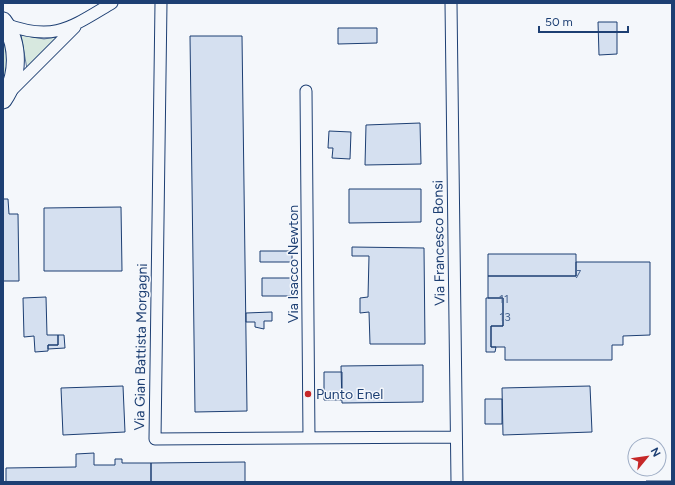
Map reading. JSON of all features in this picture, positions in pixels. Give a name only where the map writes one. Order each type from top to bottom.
[{"type":"main road","points":[[4,22],[13,44],[15,59],[14,76],[4,97]]},
{"type":"street","points":[[4,22],[33,33],[43,33],[64,29],[79,23],[112,3]]},
{"type":"street","name":"Via Gian Battista Morgagni","points":[[161,3],[155,439],[456,436]]},
{"type":"street","name":"Via Francesco Bonsi","points":[[451,3],[457,482]]},
{"type":"street","points":[[4,97],[79,23]]},
{"type":"street","name":"Via Isacco Newton","points":[[306,91],[309,438]]},
{"type":"shaded area","points":[[21,35],[44,39],[62,36],[27,69]]},
{"type":"shaded area","points":[[3,38],[7,61],[3,84]]},
{"type":"building","points":[[598,22],[617,22],[617,54],[599,55]]},
{"type":"building","points":[[338,28],[377,28],[377,43],[338,44]]},
{"type":"building","points":[[190,36],[242,36],[247,411],[195,412]]},
{"type":"building","points":[[420,123],[421,164],[365,165],[366,125]]},
{"type":"building","points":[[329,131],[351,132],[350,159],[332,158],[333,148],[328,148]]},
{"type":"building","points":[[349,189],[421,189],[421,222],[349,223]]},
{"type":"building","points":[[3,199],[8,199],[9,214],[18,214],[19,281],[3,281]]},
{"type":"building","points":[[121,207],[122,271],[44,271],[44,208]]},
{"type":"building","points":[[352,247],[424,248],[425,344],[370,344],[369,312],[360,313],[360,298],[368,297],[369,256],[352,256]]},
{"type":"building","points":[[260,251],[292,251],[292,262],[260,262]]},
{"type":"building","points":[[488,254],[576,254],[576,276],[488,276]]},
{"type":"building","points":[[576,262],[650,262],[650,335],[623,336],[623,345],[612,345],[612,360],[505,360],[505,347],[491,347],[491,326],[503,326],[503,298],[488,298],[488,276],[576,276]]},
{"type":"building","points":[[262,278],[293,278],[293,296],[262,296]]},
{"type":"building","points":[[46,297],[47,335],[58,335],[58,345],[48,345],[48,351],[35,352],[34,336],[24,337],[23,298]]},
{"type":"building","points":[[486,298],[503,298],[503,326],[491,326],[491,347],[496,347],[495,352],[486,352]]},
{"type":"building","points":[[272,312],[272,321],[264,321],[264,329],[255,327],[255,322],[246,322],[246,313]]},
{"type":"building","points":[[58,335],[64,335],[65,348],[48,349],[48,345],[58,345]]},
{"type":"building","points":[[423,365],[423,402],[342,403],[341,366]]},
{"type":"building","points":[[324,372],[342,372],[342,400],[324,400]]},
{"type":"building","points":[[123,386],[125,432],[63,435],[61,388]]},
{"type":"building","points":[[590,386],[592,432],[503,435],[502,388]]},
{"type":"building","points":[[485,399],[502,399],[502,424],[485,424]]},
{"type":"building","points":[[94,453],[94,465],[115,465],[115,459],[122,459],[122,463],[151,463],[151,482],[6,482],[6,468],[76,467],[76,454]]},
{"type":"building","points":[[245,462],[245,482],[151,482],[151,463]]},
{"type":"building","points":[[672,481],[672,482],[646,482]]},
{"type":"place","name":"Punto Enel","points":[[308,394]]}]
